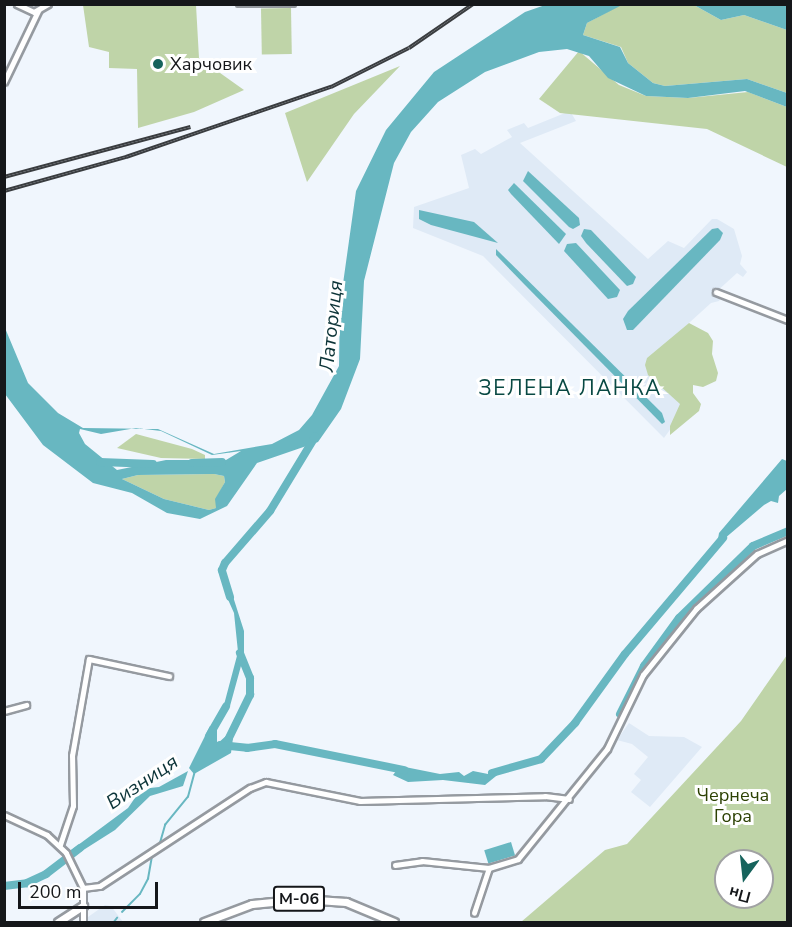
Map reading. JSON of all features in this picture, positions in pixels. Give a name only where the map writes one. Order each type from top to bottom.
[{"type":"highway","name":"М-06","points":[[204,922],[252,904],[303,898],[346,902],[394,922]]},
{"type":"highway","points":[[58,922],[83,906]]},
{"type":"main road","points":[[4,815],[60,845],[66,853],[74,865],[83,888],[83,922]]},
{"type":"street","points":[[17,4],[27,12],[38,11]]},
{"type":"street","points":[[4,82],[38,11],[48,4]]},
{"type":"street","points":[[239,4],[293,4]]},
{"type":"street","points":[[716,292],[788,320]]},
{"type":"street","points":[[395,865],[422,861],[489,868],[518,858],[569,799],[615,737],[643,675],[696,609],[757,554],[788,540]]},
{"type":"street","points":[[60,845],[73,806],[72,756],[89,659],[169,676]]},
{"type":"street","points":[[4,711],[26,705]]},
{"type":"street","points":[[83,888],[100,886],[250,788],[266,782],[360,801],[545,796],[569,799]]},
{"type":"street","points":[[474,913],[489,868]]},
{"type":"shaded area","points":[[570,111],[576,121],[520,143],[648,259],[668,241],[684,248],[712,219],[717,219],[734,229],[742,256],[740,264],[747,272],[743,277],[737,273],[715,293],[721,297],[719,301],[711,303],[646,362],[687,406],[664,438],[483,256],[413,228],[414,207],[469,188],[461,155],[475,149],[481,154],[512,137],[507,130],[524,123],[528,128]]},
{"type":"shaded area","points":[[629,723],[649,736],[684,737],[702,747],[650,807],[631,792],[641,780],[634,774],[648,757],[632,744],[617,740]]},
{"type":"shaded area","points":[[105,905],[111,906],[123,922],[87,922],[88,917]]},
{"type":"green space","points":[[622,4],[694,5],[721,20],[744,15],[787,30],[787,93],[747,79],[665,86],[653,83],[628,63],[621,47],[583,35],[587,23]]},
{"type":"green space","name":"Харчовик","points":[[83,5],[196,5],[199,58],[244,90],[194,112],[138,128],[137,69],[109,68],[109,52],[89,47]]},
{"type":"green space","points":[[291,8],[292,54],[262,55],[261,9]]},
{"type":"green space","points":[[579,51],[619,85],[646,96],[688,98],[748,92],[787,107],[787,167],[707,129],[560,113],[539,99]]},
{"type":"green space","points":[[400,66],[354,114],[307,182],[285,113]]},
{"type":"green space","points":[[689,323],[708,333],[713,341],[712,354],[718,373],[716,381],[703,387],[693,385],[693,393],[701,404],[699,411],[670,435],[670,426],[680,404],[648,375],[645,365],[647,358]]},
{"type":"green space","points":[[136,434],[192,449],[205,455],[205,459],[161,458],[117,448]]},
{"type":"green space","points":[[214,474],[224,476],[225,482],[216,499],[216,508],[209,510],[164,499],[122,479],[138,475]]},
{"type":"green space","name":"Чернеча Гора","points":[[787,655],[787,922],[521,922],[605,850],[627,844],[741,721]]},
{"type":"water","points":[[548,4],[622,5],[587,23],[583,35],[620,47],[628,63],[653,83],[665,86],[747,79],[787,93],[787,107],[745,91],[688,98],[646,96],[608,78],[589,56],[567,49],[539,52],[485,72],[438,102],[411,132],[394,163],[364,281],[360,359],[341,409],[318,442],[257,463],[227,506],[200,519],[167,513],[132,493],[93,483],[43,445],[5,394],[5,328],[28,383],[58,413],[83,428],[132,429],[101,434],[80,429],[79,433],[85,444],[117,470],[166,460],[197,460],[207,464],[226,460],[241,451],[212,455],[161,431],[143,429],[158,429],[214,454],[272,444],[299,430],[312,415],[339,366],[340,305],[356,191],[386,130],[434,72],[525,12]],"holes":[[[214,474],[224,476],[225,482],[215,499],[216,508],[209,510],[164,499],[122,479],[138,475]]]},
{"type":"water","points":[[694,5],[787,5],[787,30],[744,15],[721,20]]},
{"type":"water","points":[[528,171],[579,218],[580,225],[573,229],[569,227],[523,181]]},
{"type":"water","points":[[514,183],[566,234],[559,244],[508,190]]},
{"type":"water","points":[[419,210],[474,222],[498,243],[431,225],[419,219]]},
{"type":"water","points":[[718,228],[723,233],[720,240],[633,330],[627,330],[623,319],[628,311],[712,229]]},
{"type":"water","points":[[584,229],[591,230],[636,277],[633,284],[627,286],[586,243],[581,236]]},
{"type":"water","points":[[576,243],[620,290],[617,297],[608,299],[564,251],[567,244]]},
{"type":"water","points":[[496,249],[662,413],[665,422],[662,424],[525,285],[496,255]]},
{"type":"water","points":[[782,459],[787,461],[787,489],[779,496],[778,503],[771,501],[764,505],[717,545],[719,533]]},
{"type":"water","points":[[229,584],[244,631],[244,655],[230,706],[221,716],[238,652],[234,613],[226,595]]},
{"type":"water","points":[[210,726],[217,730],[217,744],[227,735],[233,738],[231,753],[194,774],[189,768]]},
{"type":"water","points":[[400,766],[440,774],[459,772],[464,776],[473,771],[488,774],[492,769],[501,772],[485,785],[443,780],[408,782],[393,775]]},
{"type":"water","points":[[188,771],[183,786],[150,796],[115,830],[74,856],[70,851],[128,808],[141,789],[159,787]]},
{"type":"water","points":[[511,842],[515,855],[488,864],[484,850]]},
{"type":"waterway","name":"Латориця","points":[[589,40],[602,44]]},
{"type":"waterway","name":"Визниця","points":[[230,597],[222,570],[225,563],[270,511],[315,437]]},
{"type":"waterway","name":"Латориця","points":[[100,462],[153,464]]},
{"type":"waterway","name":"Латориця","points":[[192,463],[222,462]]},
{"type":"waterway","points":[[620,714],[644,666],[679,618],[753,546],[788,531]]},
{"type":"waterway","points":[[492,773],[541,759],[575,723],[625,654],[723,538]]},
{"type":"waterway","points":[[226,744],[250,695],[250,678],[240,653]]},
{"type":"waterway","name":"Визниця","points":[[209,736],[226,706]]},
{"type":"waterway","points":[[220,745],[247,748],[275,744],[404,770]]},
{"type":"waterway","points":[[160,843],[165,825],[188,797],[194,774]]},
{"type":"waterway","name":"Визниця","points":[[4,886],[27,883],[46,874],[80,848]]},
{"type":"waterway","points":[[122,912],[140,894],[148,879],[152,856]]},
{"type":"waterway","points":[[114,922],[117,918]]},
{"type":"railway","points":[[4,191],[126,157],[331,87],[409,48],[473,4]]},
{"type":"railway","points":[[4,177],[190,127]]},
{"type":"place","name":"Харчовик","points":[[158,64]]},
{"type":"district","name":"ЗЕЛЕНА ЛАНКА","points":[[570,388]]}]
